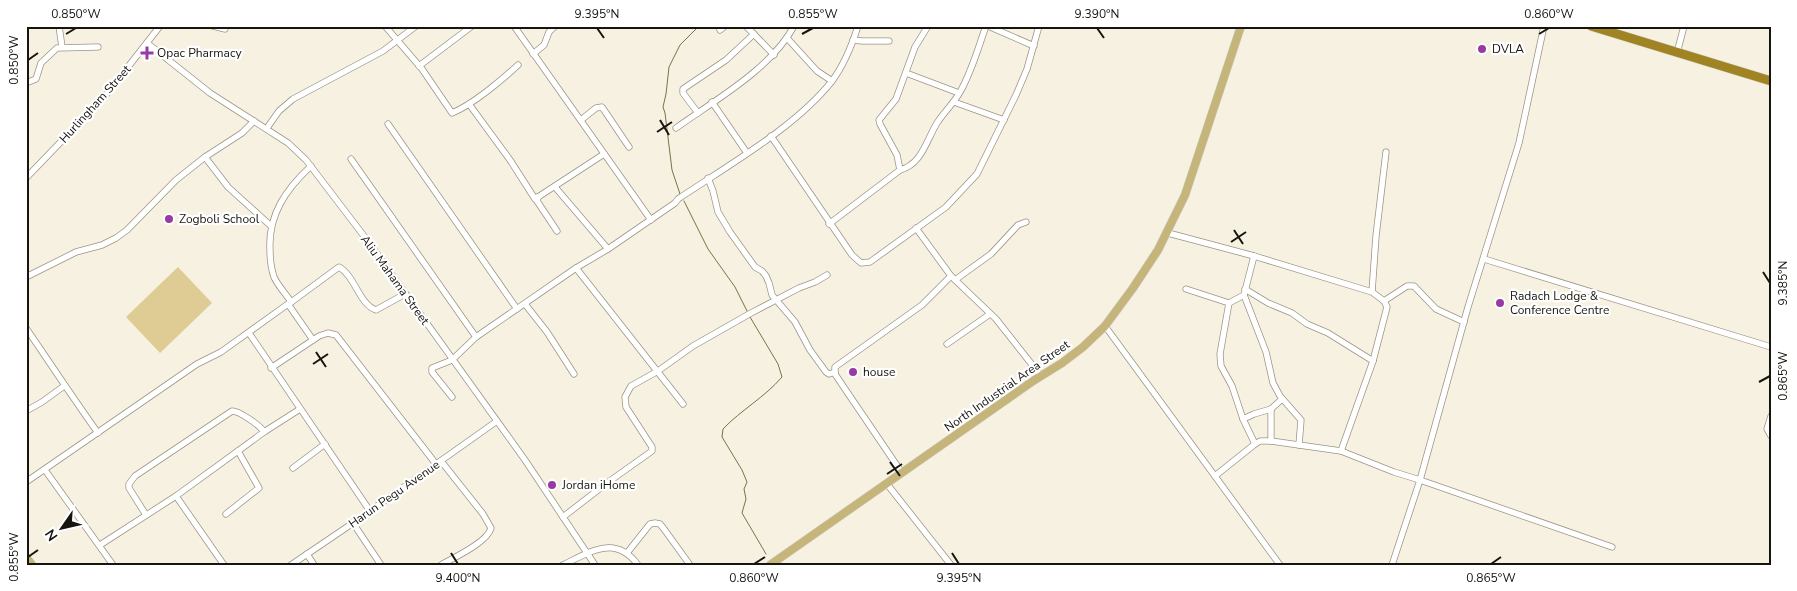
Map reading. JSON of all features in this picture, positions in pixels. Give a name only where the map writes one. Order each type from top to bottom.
[{"type":"highway","points":[[1591,26],[1771,81]]},
{"type":"main road","name":"North Industrial Area Street","points":[[770,565],[1062,363],[1083,347],[1105,326],[1145,271],[1168,233],[1190,181],[1241,26]]},
{"type":"main road","points":[[26,557],[32,565]]},
{"type":"street","points":[[59,26],[62,48]]},
{"type":"street","points":[[213,26],[225,29]]},
{"type":"street","points":[[385,26],[419,66],[452,112],[469,104],[506,76],[518,64]]},
{"type":"street","points":[[267,128],[279,111],[293,99],[356,67],[397,41],[416,26]]},
{"type":"street","points":[[419,66],[472,26]]},
{"type":"street","points":[[514,26],[651,220]]},
{"type":"street","points":[[533,54],[544,45],[549,32],[555,26]]},
{"type":"street","points":[[746,26],[774,54]]},
{"type":"street","points":[[676,128],[774,54],[794,26]]},
{"type":"street","points":[[452,397],[431,370],[432,368],[452,360],[476,337],[576,268],[651,220],[708,178],[771,136],[814,101],[832,81],[858,26]]},
{"type":"street","points":[[900,170],[897,155],[879,122],[880,118],[896,99],[915,47],[928,26]]},
{"type":"street","points":[[829,224],[900,170],[909,167],[919,158],[937,124],[959,93],[987,26],[1034,46]]},
{"type":"street","points":[[771,136],[829,224],[856,260],[864,263],[878,258],[946,206],[977,174],[1020,86],[1040,26]]},
{"type":"street","points":[[1392,565],[1420,480],[1464,322],[1519,143],[1544,26]]},
{"type":"street","points":[[1677,53],[1684,26]]},
{"type":"street","name":"Hurlingham Street","points":[[26,178],[106,95],[158,27]]},
{"type":"street","points":[[698,113],[683,93],[683,89],[726,60],[754,34]]},
{"type":"street","points":[[787,38],[822,75],[832,81]]},
{"type":"street","points":[[853,40],[889,41]]},
{"type":"street","name":"Aliu Mahama Street","points":[[147,43],[210,93],[267,128],[296,150],[311,166],[496,421],[595,565]]},
{"type":"street","points":[[26,83],[37,78],[41,63],[57,48],[98,47]]},
{"type":"street","points":[[906,73],[959,93]]},
{"type":"street","points":[[712,102],[747,153]]},
{"type":"street","points":[[954,102],[1004,120]]},
{"type":"street","points":[[469,104],[510,160],[535,199],[604,154]]},
{"type":"street","points":[[581,120],[596,108],[602,107],[629,147]]},
{"type":"street","points":[[26,277],[76,252],[102,245],[116,238],[127,230],[176,180],[205,157],[242,133],[254,121]]},
{"type":"street","points":[[388,124],[517,310]]},
{"type":"street","points":[[1372,292],[1376,236],[1386,152]]},
{"type":"street","points":[[205,157],[228,187],[271,226]]},
{"type":"street","points":[[351,159],[476,337]]},
{"type":"street","points":[[311,166],[297,179],[281,201],[271,226],[270,243],[272,272],[313,340]]},
{"type":"street","points":[[708,178],[714,191],[718,212],[755,268],[762,271],[766,276],[769,290],[775,301],[795,322],[810,350],[826,372],[829,374],[835,372]]},
{"type":"street","points":[[555,187],[608,249]]},
{"type":"street","points":[[538,197],[537,201],[557,231]]},
{"type":"street","points":[[902,473],[835,372],[836,366],[922,304],[953,278],[991,254],[1018,225],[1026,222]]},
{"type":"street","points":[[916,228],[953,278],[1012,338],[1041,376]]},
{"type":"street","points":[[1168,233],[1254,256],[1372,292],[1384,301],[1387,307],[1373,361],[1341,451]]},
{"type":"street","points":[[1254,256],[1244,292],[1266,352],[1273,383],[1282,399],[1301,420],[1299,445]]},
{"type":"street","points":[[1484,259],[1771,347]]},
{"type":"street","points":[[26,482],[197,364],[221,352],[249,333],[339,267],[344,270],[364,300],[374,310],[405,294]]},
{"type":"street","points":[[576,268],[683,404]]},
{"type":"street","points":[[563,517],[652,451],[652,447],[626,407],[625,397],[631,386],[658,371],[693,346],[749,314],[827,275]]},
{"type":"street","points":[[1384,301],[1407,286],[1414,286],[1436,309],[1464,322]]},
{"type":"street","points":[[1186,289],[1230,303]]},
{"type":"street","points":[[1244,292],[1230,303],[1220,362],[1232,386],[1243,419],[1255,444]]},
{"type":"street","points":[[1244,292],[1292,313],[1307,324],[1328,333],[1373,361]]},
{"type":"street","points":[[525,304],[547,332],[574,374]]},
{"type":"street","points":[[947,344],[990,314]]},
{"type":"street","points":[[1105,326],[1280,565]]},
{"type":"street","points":[[26,328],[98,433]]},
{"type":"street","points":[[249,333],[370,511]]},
{"type":"street","points":[[272,368],[322,335],[332,334],[339,338],[438,463],[483,514],[491,528],[489,534],[482,540],[441,565]]},
{"type":"street","points":[[26,411],[64,386]]},
{"type":"street","points":[[1243,419],[1270,409],[1282,399]]},
{"type":"street","points":[[100,545],[176,496],[264,432],[300,409]]},
{"type":"street","points":[[1270,409],[1272,441]]},
{"type":"street","points":[[146,514],[128,488],[135,476],[232,411],[238,412],[259,426],[264,432]]},
{"type":"street","points":[[1771,416],[1767,429],[1771,436]]},
{"type":"street","name":"Harun Pegu Avenue","points":[[291,565],[496,421]]},
{"type":"street","points":[[1215,476],[1255,444],[1263,441],[1341,451],[1394,472],[1612,547]]},
{"type":"street","points":[[293,468],[325,444]]},
{"type":"street","points":[[226,514],[259,488],[238,451]]},
{"type":"street","points":[[45,470],[113,565]]},
{"type":"street","points":[[887,484],[951,565]]},
{"type":"street","points":[[176,496],[224,565]]},
{"type":"street","points":[[353,523],[381,565]]},
{"type":"street","points":[[626,553],[650,524],[655,523],[660,524],[690,565]]},
{"type":"street","points":[[563,565],[608,546],[626,553],[638,565]]},
{"type":"street","points":[[307,554],[314,565]]},
{"type":"shaded area","points":[[178,267],[212,303],[160,353],[126,317]]},
{"type":"waterway","points":[[680,194],[672,170],[663,107],[669,67],[680,45],[699,26]]},
{"type":"waterway","points":[[684,201],[708,249],[735,287],[748,313]]},
{"type":"waterway","points":[[750,317],[778,364],[782,377],[723,429],[722,437],[747,482],[744,489],[746,499],[742,513],[766,554]]},
{"type":"place","name":"DVLA","points":[[1482,49]]},
{"type":"place","name":"Opac Pharmacy","points":[[147,53]]},
{"type":"place","name":"Zogboli School","points":[[169,219]]},
{"type":"place","name":"Radach Lodge & Conference Centre","points":[[1500,303]]},
{"type":"place","name":"house","points":[[853,372]]},
{"type":"place","name":"Jordan iHome","points":[[552,485]]}]
